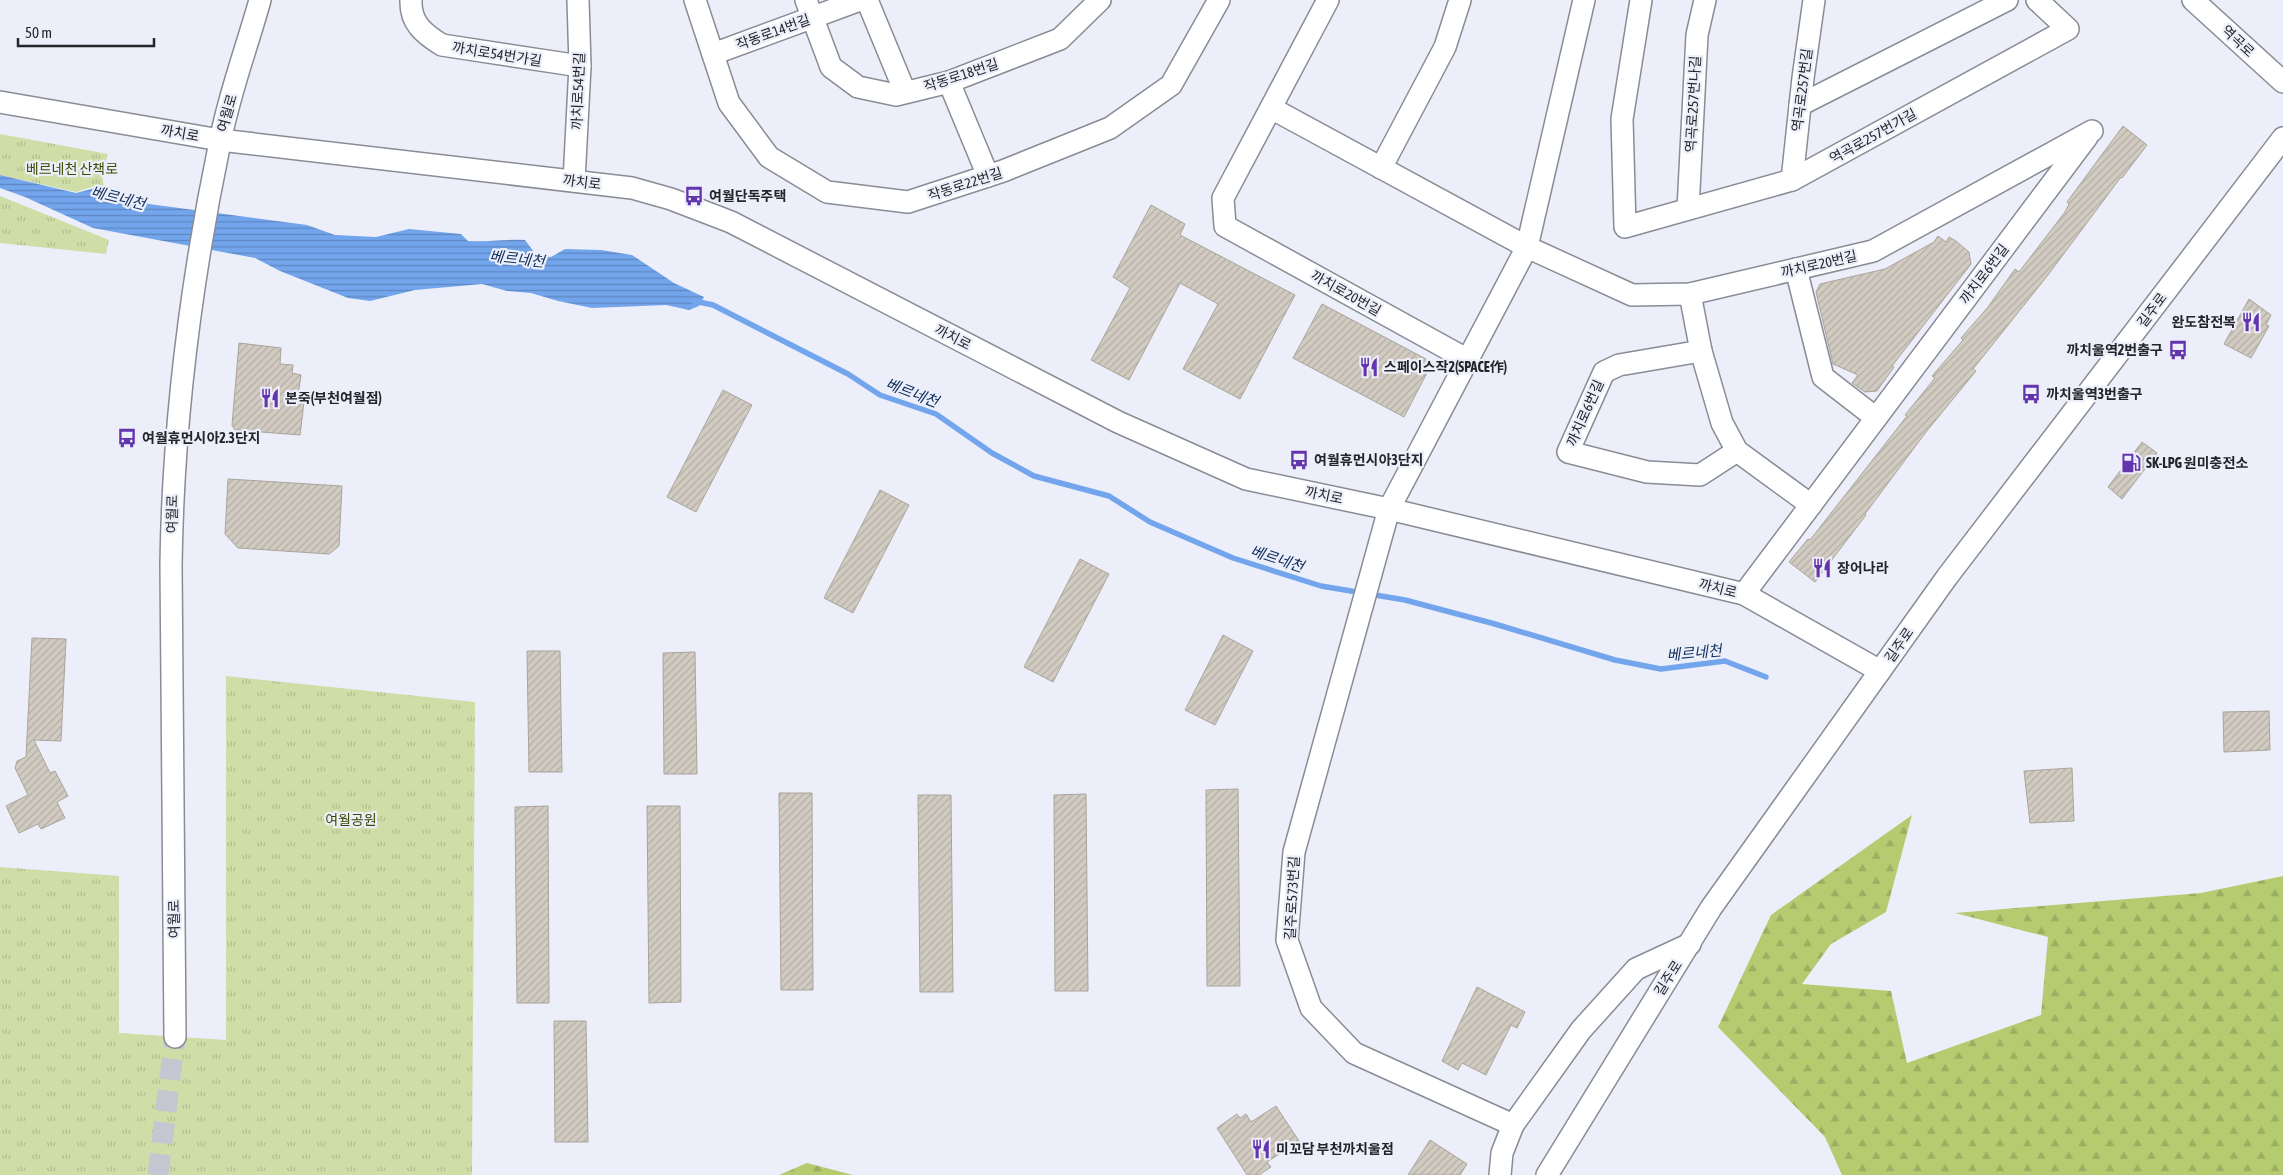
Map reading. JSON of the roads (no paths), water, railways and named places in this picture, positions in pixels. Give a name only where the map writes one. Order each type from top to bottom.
[{"type":"street","name":"여월로","points":[[176,1037],[172,486],[182,384],[196,277],[220,140],[260,0]]},
{"type":"street","name":"까치로54번가길","points":[[411,0],[410,11],[423,34],[442,45],[580,66]]},
{"type":"street","name":"까치로54번길","points":[[574,181],[580,66],[578,0]]},
{"type":"street","name":"작동로22번길","points":[[695,0],[729,103],[769,157],[827,192],[908,202],[988,176],[1110,128],[1171,85],[1214,2]]},
{"type":"street","name":"작동로14번길","points":[[713,54],[810,9],[860,0]]},
{"type":"street","points":[[867,0],[905,92]]},
{"type":"street","name":"작동로18번길","points":[[810,9],[831,67],[858,87],[896,95],[949,82],[1060,39],[1100,0]]},
{"type":"street","points":[[1271,108],[1328,0]]},
{"type":"street","points":[[1381,168],[1445,48],[1460,0]]},
{"type":"street","points":[[1389,509],[1527,247],[1584,0]]},
{"type":"street","name":"역곡로257번가길","points":[[1641,0],[1622,119],[1625,227],[1792,180],[2068,29],[2038,0]]},
{"type":"street","name":"역곡로257번나길","points":[[1688,209],[1696,35],[1705,0]]},
{"type":"street","name":"역곡로257번길","points":[[1792,180],[1814,0]]},
{"type":"street","points":[[1800,105],[2007,0]]},
{"type":"street","name":"역곡로","points":[[2193,0],[2283,82]]},
{"type":"street","points":[[949,82],[988,176]]},
{"type":"street","name":"까치로","points":[[0,102],[220,140],[632,188],[671,199],[732,222],[1118,422],[1246,479],[1389,509],[1744,594],[1880,671]]},
{"type":"street","name":"까치로20번길","points":[[1468,360],[1225,226],[1223,198],[1271,108],[1527,247],[1632,295],[1690,294],[1874,251],[2092,131]]},
{"type":"street","name":"까치로6번길","points":[[1744,594],[2092,131]]},
{"type":"street","name":"길주로","points":[[1547,1175],[1712,908],[1880,671],[1947,577],[2283,138]]},
{"type":"street","points":[[1796,269],[1823,377],[1876,418]]},
{"type":"street","points":[[1690,294],[1701,351],[1722,423],[1738,451],[1811,505]]},
{"type":"street","name":"까치로6번길","points":[[1701,351],[1619,365],[1604,372],[1568,452],[1647,472],[1700,475],[1738,451]]},
{"type":"street","name":"길주로573번길","points":[[1389,509],[1294,852],[1287,940],[1311,1008],[1354,1053],[1513,1125]]},
{"type":"street","points":[[1500,1175],[1502,1153],[1513,1125],[1581,1030],[1636,969],[1690,944]]},
{"type":"water","points":[[0,175],[76,193],[95,188],[149,204],[307,225],[335,235],[376,237],[409,229],[461,234],[468,241],[525,240],[537,256],[551,257],[565,249],[601,250],[632,255],[674,283],[704,297],[699,306],[689,310],[666,305],[592,308],[531,293],[507,291],[482,284],[415,290],[370,301],[348,298],[280,271],[255,258],[93,228],[25,197],[0,188]]},
{"type":"waterway","name":"베르네천","points":[[694,301],[713,305],[848,374],[880,395],[936,414],[992,453],[1034,476],[1109,496],[1150,522],[1233,558],[1321,586],[1405,600],[1495,624],[1615,660],[1661,669],[1725,661],[1766,677]]},
{"type":"tunnel","points":[[158,1175],[175,1037]]},
{"type":"place","name":"여월단독주택","points":[[694,196]]},
{"type":"place","name":"완도참전복","points":[[2251,322]]},
{"type":"place","name":"까치울역2번출구","points":[[2178,350]]},
{"type":"place","name":"스페이스작2(SPACE作)","points":[[1369,367]]},
{"type":"place","name":"까치울역3번출구","points":[[2031,394]]},
{"type":"place","name":"본죽(부천여월점)","points":[[270,398]]},
{"type":"place","name":"여월휴먼시아2.3단지","points":[[127,438]]},
{"type":"place","name":"여월휴먼시아3단지","points":[[1299,460]]},
{"type":"place","name":"SK-LPG 원미충전소","points":[[2131,463]]},
{"type":"place","name":"장어나라","points":[[1822,568]]},
{"type":"place","name":"미꼬담 부천까치울점","points":[[1261,1149]]},
{"type":"park label","name":"베르네천 산책로","points":[[72,169]]},
{"type":"park label","name":"여월공원","points":[[351,820]]}]
